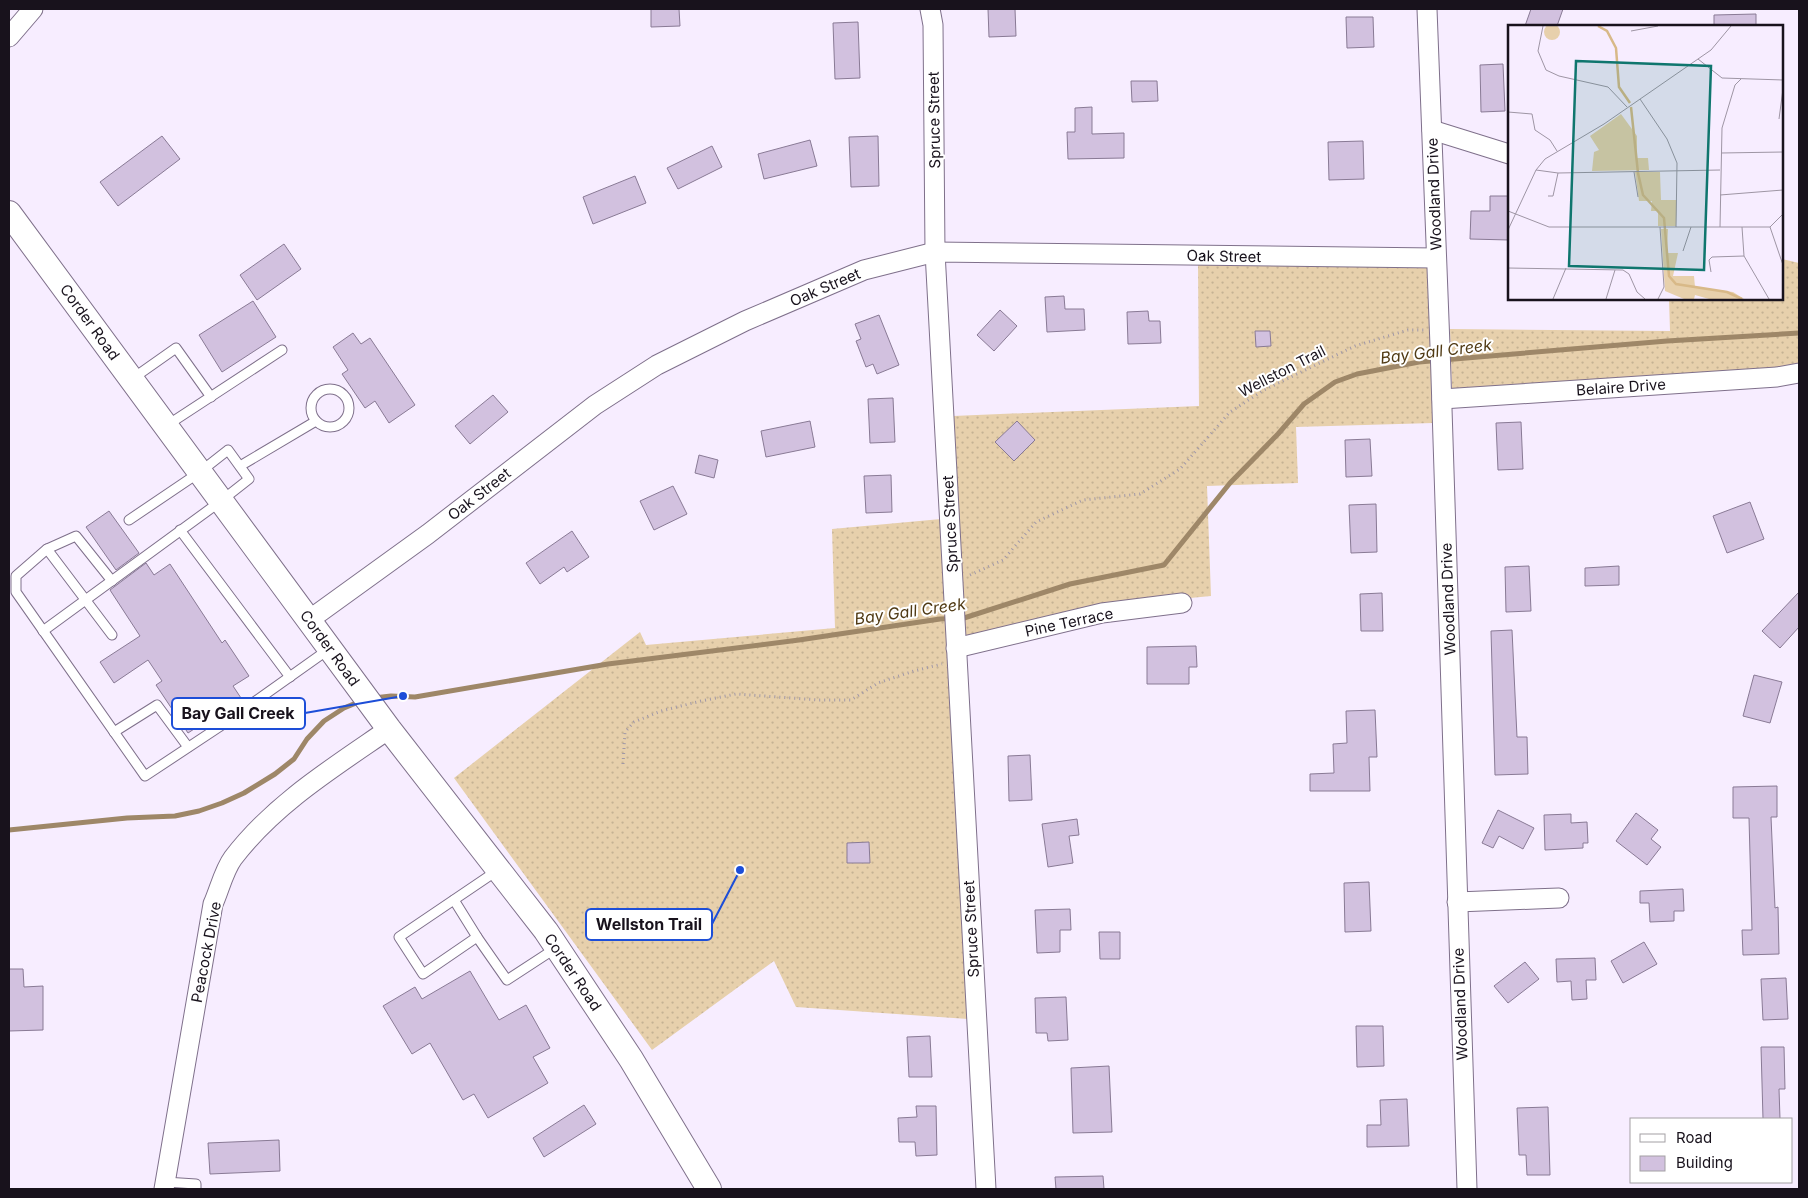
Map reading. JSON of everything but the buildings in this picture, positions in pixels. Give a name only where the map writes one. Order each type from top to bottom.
[{"type":"street","points":[[9,37],[33,9]]},
{"type":"street","name":"Spruce Street","points":[[930,9],[932,25],[935,252],[986,1189]]},
{"type":"street","name":"Woodland Drive","points":[[1427,9],[1440,338],[1467,1189]]},
{"type":"street","points":[[1432,130],[1508,154]]},
{"type":"street","name":"Corder Road","points":[[9,213],[389,729],[546,931],[631,1059],[709,1189]]},
{"type":"street","name":"Oak Street","points":[[309,620],[428,534],[595,405],[657,366],[745,322],[864,270],[935,252],[1436,258]]},
{"type":"street","name":"Belaire Drive","points":[[1442,399],[1799,374]]},
{"type":"street","name":"Pine Terrace","points":[[956,649],[1102,613],[1182,603]]},
{"type":"street","name":"Peacock Drive","points":[[165,1186],[213,904],[232,860],[258,830],[306,787],[389,729]]},
{"type":"street","points":[[1457,902],[1559,898]]},
{"type":"lane","points":[[132,380],[176,348],[211,397]]},
{"type":"lane","points":[[166,426],[282,350]]},
{"type":"lane","points":[[334,389],[345,395],[349,408],[345,420],[340,424],[327,427],[316,421],[312,416],[311,404],[317,394],[322,390],[334,389]]},
{"type":"lane","points":[[240,466],[316,421]]},
{"type":"lane","points":[[44,631],[249,479],[228,450],[200,472],[129,520]]},
{"type":"lane","points":[[180,530],[290,677]]},
{"type":"lane","points":[[112,581],[76,536],[47,549],[16,576],[16,592],[145,776],[330,648]]},
{"type":"lane","points":[[47,549],[112,635]]},
{"type":"lane","points":[[114,732],[157,705],[188,747]]},
{"type":"lane","points":[[477,937],[423,974],[399,937],[498,870]]},
{"type":"lane","points":[[454,900],[507,980],[557,947]]},
{"type":"lane","points":[[165,1186],[196,1184],[196,1189]]},
{"type":"path","name":"Wellston Trail","points":[[954,589],[1002,560],[1036,522],[1083,500],[1140,494],[1180,469],[1230,412],[1264,390],[1355,346],[1408,330],[1440,338]]},
{"type":"path","points":[[623,764],[625,732],[634,722],[661,712],[736,694],[786,696],[820,700],[851,700],[878,683],[914,671],[956,649]]},
{"type":"shaded area","points":[[1783,259],[1799,263],[1799,365],[1767,369],[1452,390],[1450,329],[1670,331],[1669,300],[1783,300]]},
{"type":"shaded area","points":[[1198,261],[1428,264],[1433,423],[1296,427],[1298,483],[1207,486],[1211,596],[1096,607],[961,643],[953,416],[1199,406]]},
{"type":"shaded area","points":[[941,519],[968,1019],[796,1007],[774,961],[652,1050],[454,778],[640,632],[646,645],[835,628],[832,529]]},
{"type":"waterway","name":"Bay Gall Creek","points":[[374,698],[391,696],[415,697],[608,664],[799,640],[940,619],[964,618],[1070,584],[1164,565],[1230,483],[1278,434],[1304,404],[1335,382],[1357,374],[1419,362],[1667,341],[1799,333]]},
{"type":"waterway","name":"Bay Gall Creek","points":[[9,830],[127,818],[175,816],[199,811],[222,803],[244,793],[275,774],[294,759],[307,739],[324,721],[344,708],[361,701]]},
{"type":"place","name":"Bay Gall Creek","points":[[403,696]]},
{"type":"place","name":"Wellston Trail","points":[[740,870]]}]
